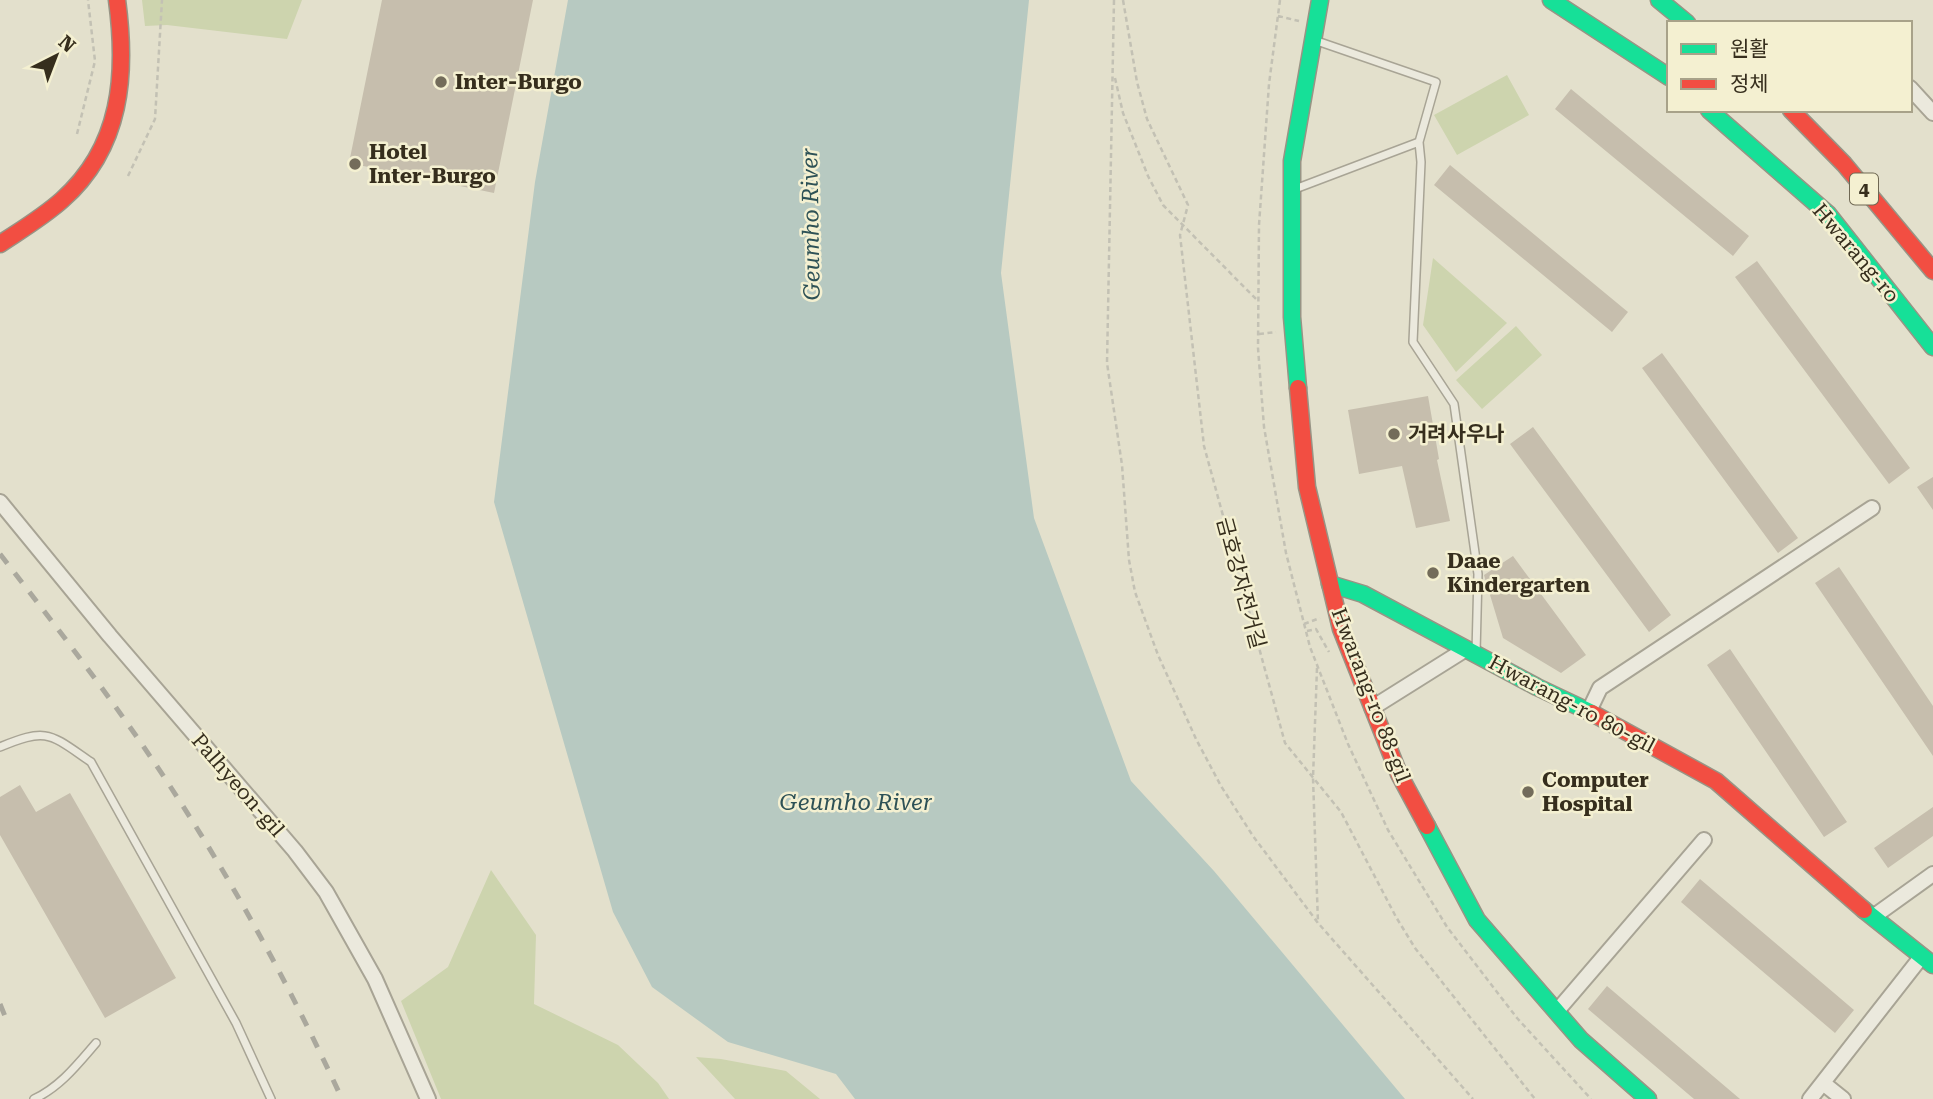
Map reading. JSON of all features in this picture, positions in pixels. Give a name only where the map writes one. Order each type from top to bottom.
[{"type":"street","points":[[0,244],[64,199],[85,174],[102,147],[121,92],[122,58],[117,0]]},
{"type":"street","name":"Hwarang-ro 88-gil","points":[[1320,0],[1293,161],[1292,317],[1307,487],[1341,629],[1399,774],[1477,919],[1581,1040],[1648,1099]]},
{"type":"street","points":[[1551,0],[1667,76]]},
{"type":"street","points":[[1658,0],[1684,21]]},
{"type":"street","points":[[1912,90],[1933,113]]},
{"type":"street","name":"Hwarang-ro","points":[[1711,112],[1828,214],[1933,347]]},
{"type":"street","name":"4","points":[[1793,112],[1844,164],[1933,271]]},
{"type":"street","name":"Palhyeon-gil","points":[[0,502],[110,636],[295,851],[326,892],[375,979],[428,1099]]},
{"type":"street","points":[[1589,711],[1600,688],[1872,508]]},
{"type":"street","points":[[1330,584],[1363,594],[1471,651]]},
{"type":"street","points":[[1372,708],[1471,651]]},
{"type":"street","name":"Hwarang-ro 80-gil","points":[[1471,651],[1589,711],[1716,781],[1872,917],[1927,961],[1810,1099]]},
{"type":"street","points":[[1557,1011],[1704,840]]},
{"type":"street","points":[[1872,917],[1933,874]]},
{"type":"street","points":[[1823,1083],[1843,1099]]},
{"type":"lane","name":"Hwarang-ro 80-gil","points":[[1314,40],[1436,82],[1419,142],[1421,162],[1413,342],[1454,404],[1478,574],[1471,651]]},
{"type":"lane","points":[[1293,190],[1419,142]]},
{"type":"lane","points":[[0,747],[23,737],[51,735],[91,762],[236,1023],[271,1099]]},
{"type":"lane","points":[[34,1099],[47,1093],[67,1076],[96,1043]]},
{"type":"path","points":[[77,134],[95,61],[88,0]]},
{"type":"path","points":[[128,176],[155,119],[162,0]]},
{"type":"path","points":[[1114,0],[1108,363],[1122,466],[1129,560],[1135,592],[1158,655],[1196,739],[1252,836],[1318,923],[1473,1099]]},
{"type":"path","name":"금호강자전거길","points":[[1123,0],[1147,120],[1188,205],[1181,235],[1184,281],[1204,446],[1285,743],[1341,812],[1415,948],[1535,1099]]},
{"type":"path","points":[[1114,74],[1123,113],[1147,176],[1163,205],[1258,301]]},
{"type":"path","points":[[1317,665],[1313,778],[1318,923]]},
{"type":"green space","points":[[142,0],[302,0],[287,39],[167,25],[145,26]]},
{"type":"green space","points":[[1507,75],[1529,115],[1457,155],[1434,115]]},
{"type":"green space","points":[[1433,258],[1507,323],[1456,372],[1423,325]]},
{"type":"green space","points":[[1516,326],[1542,355],[1482,409],[1456,380]]},
{"type":"green space","points":[[491,870],[536,935],[534,1004],[618,1045],[658,1083],[669,1099],[441,1099],[401,1001],[448,967]]},
{"type":"green space","points":[[696,1057],[786,1071],[820,1099],[735,1099]]},
{"type":"water","name":"Geumho River","points":[[568,0],[1029,0],[1001,273],[1034,518],[1131,781],[1214,871],[1405,1099],[855,1099],[836,1074],[728,1042],[652,987],[613,912],[494,502],[535,182]]},
{"type":"building","name":"Inter-Burgo","points":[[382,0],[533,0],[494,193],[349,163]]},
{"type":"building","points":[[1571,89],[1749,236],[1733,256],[1555,109]]},
{"type":"building","points":[[1450,165],[1628,312],[1612,332],[1434,185]]},
{"type":"building","points":[[1757,261],[1910,468],[1889,484],[1735,277]]},
{"type":"building","points":[[1662,353],[1798,538],[1778,553],[1642,368]]},
{"type":"building","name":"거려사우나","points":[[1428,396],[1439,459],[1437,460],[1450,521],[1416,528],[1402,466],[1359,474],[1348,410]]},
{"type":"building","points":[[1533,427],[1671,615],[1649,632],[1510,444]]},
{"type":"building","points":[[1933,477],[1933,510],[1917,487]]},
{"type":"building","points":[[1513,556],[1586,655],[1561,673],[1503,638],[1484,575]]},
{"type":"building","points":[[1839,567],[1933,706],[1933,756],[1815,583]]},
{"type":"building","points":[[1730,649],[1847,822],[1824,837],[1707,665]]},
{"type":"building","points":[[20,785],[36,812],[70,793],[176,978],[105,1018],[0,835],[0,797]]},
{"type":"building","points":[[1933,807],[1933,836],[1888,868],[1874,848]]},
{"type":"building","points":[[1700,879],[1854,1010],[1835,1033],[1681,902]]},
{"type":"building","points":[[1607,986],[1740,1099],[1694,1099],[1588,1009]]},
{"type":"railway","points":[[0,554],[115,705],[202,836],[266,946],[342,1099]]},
{"type":"railway","points":[[0,1004],[7,1021]]},
{"type":"traffic: fast","points":[[1298,388],[1292,317],[1292,161],[1320,0]]},
{"type":"traffic: fast","points":[[1551,0],[1667,76]]},
{"type":"traffic: fast","points":[[1659,0],[1685,21]]},
{"type":"traffic: fast","points":[[1711,112],[1828,214],[1933,347]]},
{"type":"traffic: fast","points":[[1330,584],[1363,594],[1537,687],[1592,713]]},
{"type":"traffic: fast","points":[[1427,826],[1477,920],[1581,1040],[1648,1099]]},
{"type":"traffic: fast","points":[[1864,910],[1933,965]]},
{"type":"traffic: jam","points":[[0,244],[62,200],[82,179],[97,157],[116,108],[120,82],[117,0]]},
{"type":"traffic: jam","points":[[1793,112],[1844,164],[1933,271]]},
{"type":"traffic: jam","points":[[1298,388],[1307,487],[1341,629],[1399,774],[1427,826]]},
{"type":"traffic: jam","points":[[1592,713],[1716,781],[1864,910]]},
{"type":"place","name":"Inter-Burgo","points":[[441,82]]},
{"type":"place","name":"Hotel Inter-Burgo","points":[[355,164]]},
{"type":"place","name":"거려사우나","points":[[1394,434]]},
{"type":"place","name":"Daae Kindergarten","points":[[1433,573]]},
{"type":"place","name":"Computer Hospital","points":[[1528,792]]}]
